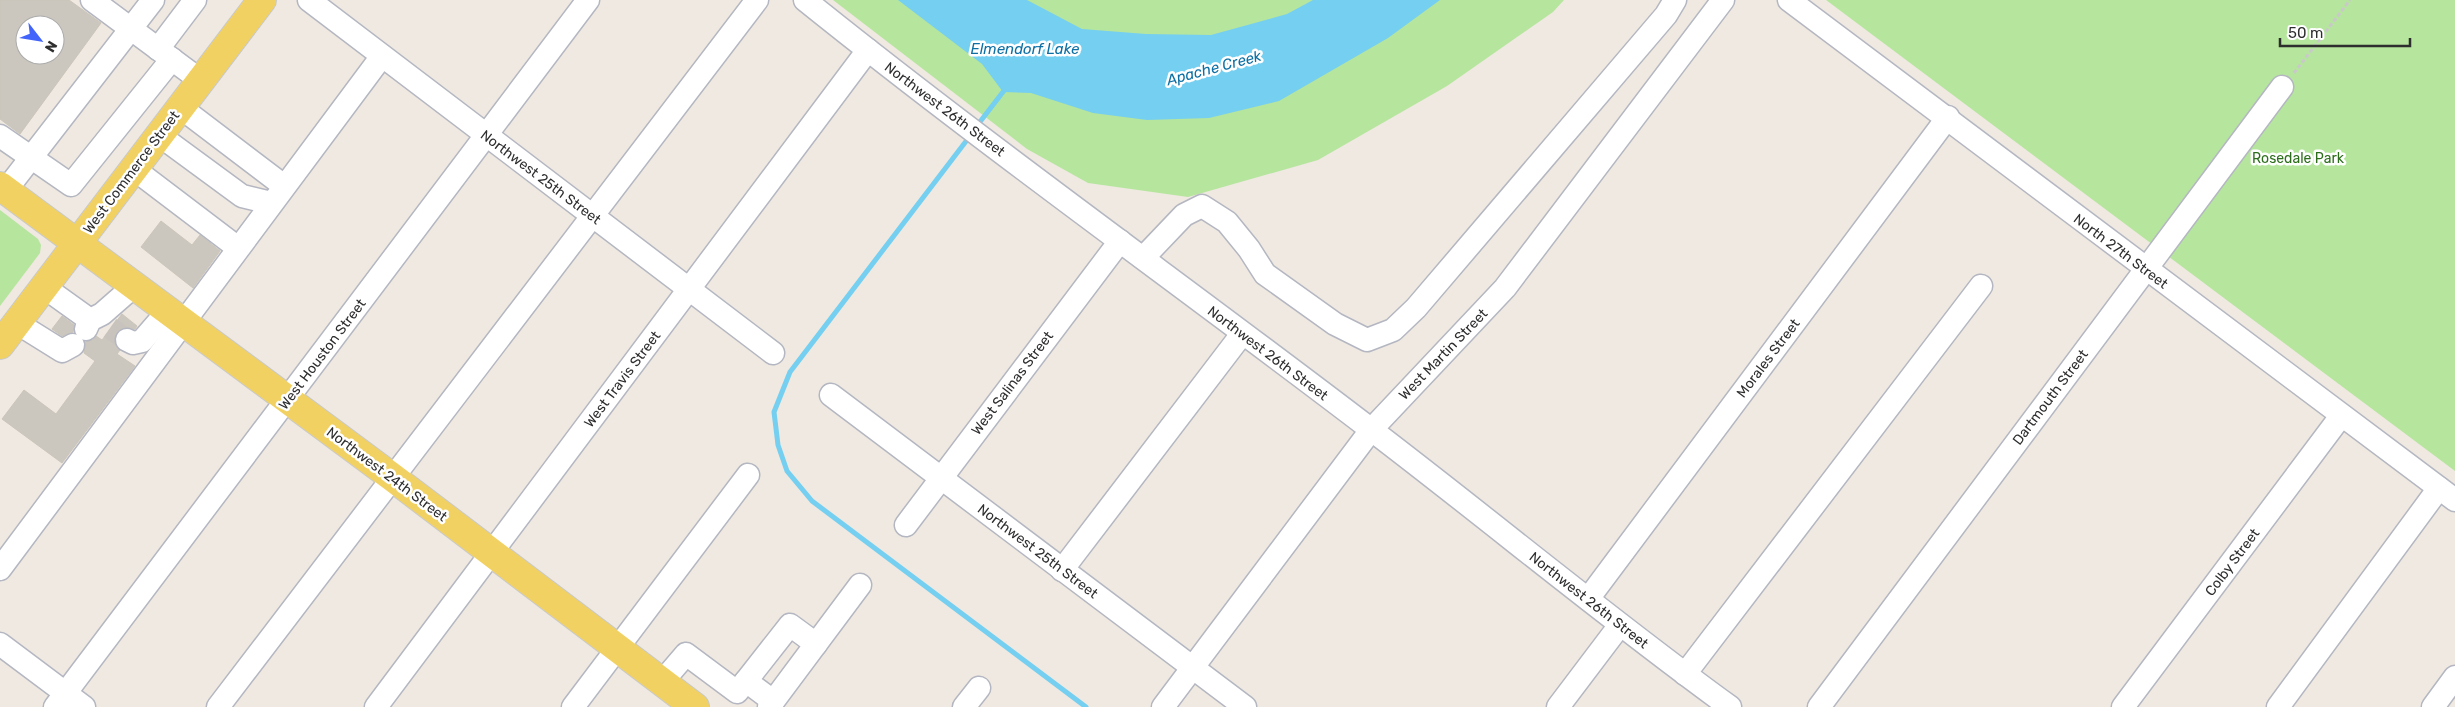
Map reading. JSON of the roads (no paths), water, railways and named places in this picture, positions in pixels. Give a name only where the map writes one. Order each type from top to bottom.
[{"type":"main road","name":"West Commerce Street","points":[[0,345],[260,1]]},
{"type":"main road","name":"Northwest 24th Street","points":[[3,188],[392,477],[695,707]]},
{"type":"street","points":[[92,0],[200,80]]},
{"type":"street","points":[[3,188],[30,158],[153,0]]},
{"type":"street","points":[[0,136],[71,185],[165,54],[195,0]]},
{"type":"street","name":"Northwest 25th Street","points":[[309,0],[773,353]]},
{"type":"street","name":"West Houston Street","points":[[60,700],[588,0]]},
{"type":"street","points":[[218,707],[757,0]]},
{"type":"street","name":"Northwest 26th Street","points":[[805,0],[957,118],[1371,430],[1620,625],[1730,707]]},
{"type":"street","points":[[1143,258],[1184,215],[1202,206],[1227,222],[1249,249],[1265,274],[1335,324],[1367,340],[1393,330],[1423,301],[1666,15],[1675,0]]},
{"type":"street","name":"West Martin Street","points":[[1163,707],[1371,430],[1505,288],[1723,0]]},
{"type":"street","name":"North 27th Street","points":[[1789,0],[1948,117],[2145,269],[2447,494]]},
{"type":"street","name":"West Travis Street","points":[[376,707],[868,50]]},
{"type":"street","points":[[0,570],[175,316],[238,248],[382,56]]},
{"type":"street","name":"Dartmouth Street","points":[[1819,707],[2282,87]]},
{"type":"street","points":[[180,108],[277,194]]},
{"type":"street","name":"Morales Street","points":[[1588,600],[1948,117]]},
{"type":"street","points":[[158,135],[242,196],[277,194]]},
{"type":"street","points":[[134,169],[238,248]]},
{"type":"street","name":"West Salinas Street","points":[[906,525],[1120,241]]},
{"type":"street","points":[[17,323],[62,351],[98,329],[134,286]]},
{"type":"street","points":[[1685,674],[1981,286]]},
{"type":"street","points":[[44,287],[98,329],[133,343],[142,341],[175,316]]},
{"type":"street","points":[[1062,570],[1242,334]]},
{"type":"street","name":"Northwest 25th Street","points":[[831,396],[1245,707]]},
{"type":"street","name":"Colby Street","points":[[2123,707],[2341,416]]},
{"type":"street","points":[[573,707],[748,475]]},
{"type":"street","points":[[2278,707],[2447,494]]},
{"type":"street","points":[[746,680],[771,704],[860,585]]},
{"type":"street","points":[[662,682],[686,654],[737,692],[790,625],[816,644]]},
{"type":"street","points":[[1558,707],[1620,625]]},
{"type":"street","points":[[0,644],[60,700],[84,707]]},
{"type":"street","points":[[2432,707],[2455,677]]},
{"type":"street","points":[[964,707],[979,688]]},
{"type":"water","name":"Elmendorf Lake","points":[[898,0],[1027,0],[1082,29],[1146,34],[1211,35],[1287,14],[1313,0],[1440,0],[1388,38],[1279,101],[1209,118],[1147,120],[1093,113],[1031,93],[1003,92],[982,64]]},
{"type":"waterway","points":[[976,127],[1006,88]]},
{"type":"waterway","points":[[970,136],[790,372],[774,412],[778,445],[787,471],[812,501],[1086,707]]},
{"type":"tunnel","points":[[110,328],[127,340]]},
{"type":"water label","name":"Apache Creek","points":[[1214,68]]},
{"type":"park label","name":"Rosedale Park","points":[[2298,158]]}]
